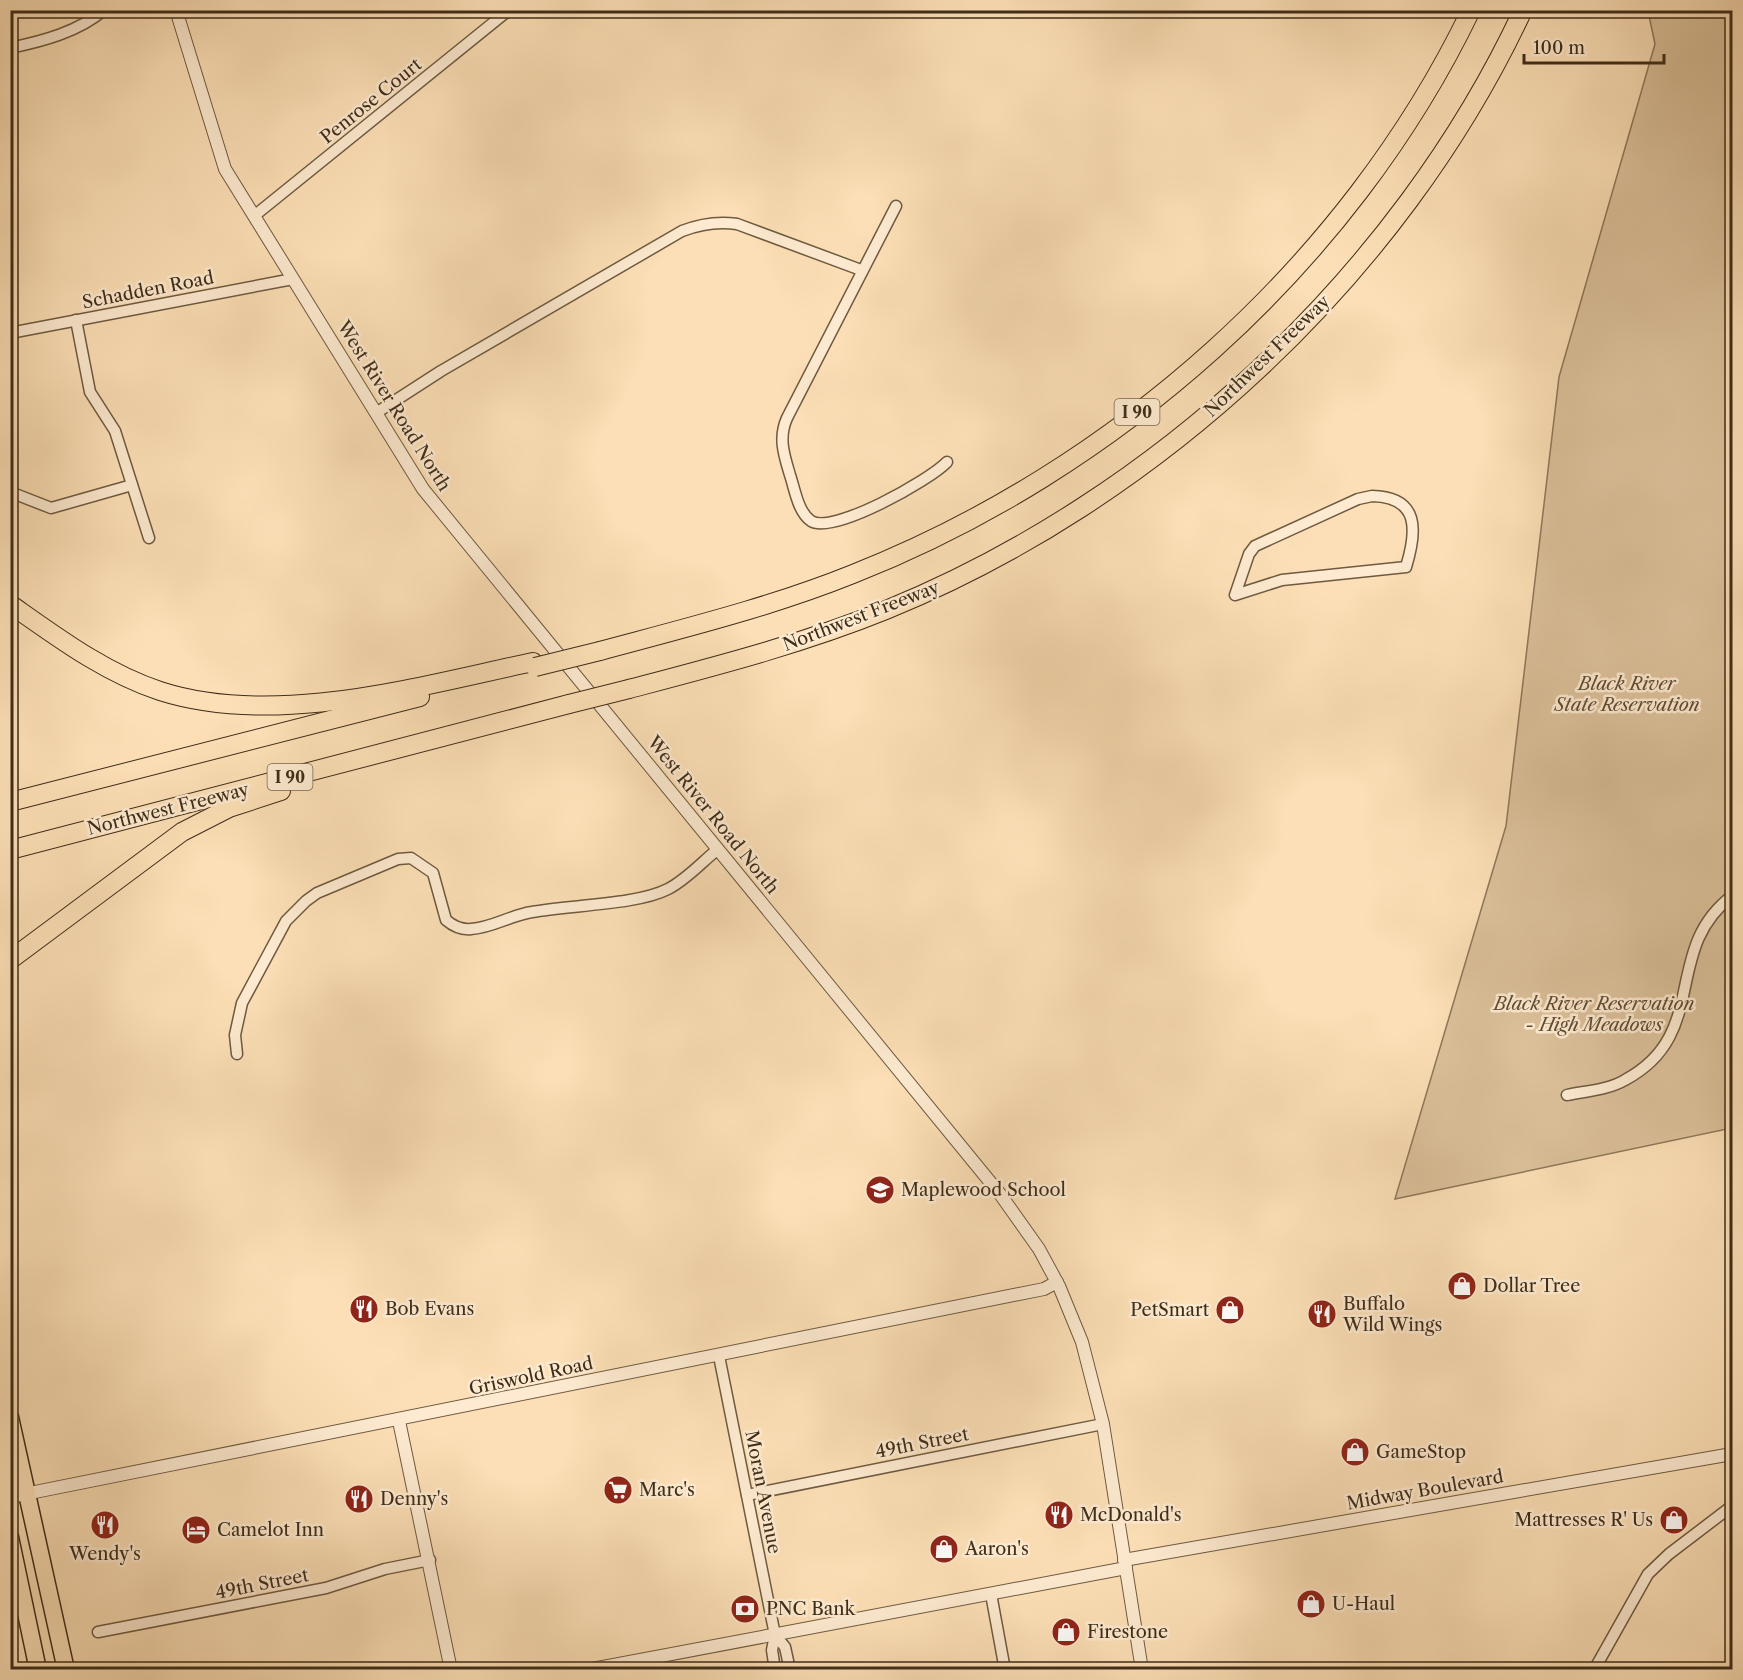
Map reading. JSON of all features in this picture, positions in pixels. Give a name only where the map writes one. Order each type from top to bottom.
[{"type":"highway","name":"I 90","points":[[10,801],[534,664],[664,634],[805,592],[903,553],[1020,493],[1125,421],[1196,364],[1240,324],[1336,219],[1397,137],[1442,65],[1471,10]]},
{"type":"highway","name":"Northwest Freeway","points":[[10,849],[752,656],[834,630],[949,582],[1077,510],[1165,448],[1208,414],[1270,358],[1333,294],[1424,178],[1474,102],[1522,10]]},
{"type":"highway","points":[[10,604],[59,638],[131,679],[199,701],[230,706],[276,706],[346,698],[534,664]]},
{"type":"highway","points":[[10,960],[146,856],[182,832],[229,808],[305,783],[456,742],[506,721]]},
{"type":"highway","points":[[10,1417],[29,1494],[66,1670]]},
{"type":"highway","points":[[10,1538],[38,1670]]},
{"type":"street","points":[[10,48],[58,35],[94,19],[104,10]]},
{"type":"street","name":"West River Road North","points":[[176,10],[225,169],[423,489],[1000,1194],[1035,1242],[1057,1282],[1082,1342],[1103,1424],[1142,1670]]},
{"type":"street","name":"Penrose Court","points":[[254,216],[509,10]]},
{"type":"street","points":[[896,206],[861,270],[782,432],[784,456],[800,506],[813,522],[834,523],[913,486],[947,462]]},
{"type":"street","points":[[376,413],[452,365],[682,231],[695,226],[723,222],[737,224],[861,270]]},
{"type":"street","name":"Schadden Road","points":[[10,333],[293,279]]},
{"type":"street","points":[[76,320],[90,392],[115,431],[149,538]]},
{"type":"street","points":[[10,492],[35,504],[51,508],[132,485]]},
{"type":"street","points":[[1372,496],[1394,500],[1411,516],[1414,535],[1406,567],[1282,580],[1259,585],[1235,595],[1249,554],[1263,541],[1358,499],[1372,496]]},
{"type":"street","points":[[237,1054],[235,1035],[242,1003],[286,921],[306,901],[340,882],[398,859],[411,858],[433,873],[446,920],[457,928],[468,930],[483,928],[530,912],[661,892],[678,882],[718,849]]},
{"type":"street","points":[[1567,1095],[1617,1084],[1658,1057],[1678,1020],[1690,961],[1699,934],[1711,916],[1732,896]]},
{"type":"street","name":"Griswold Road","points":[[10,1497],[399,1421],[1044,1290],[1057,1282]]},
{"type":"street","name":"Moran Avenue","points":[[719,1356],[775,1635],[772,1650],[776,1670]]},
{"type":"street","points":[[399,1421],[430,1560],[451,1670]]},
{"type":"street","name":"49th Street","points":[[747,1495],[1103,1424]]},
{"type":"street","name":"Midway Boulevard","points":[[587,1670],[991,1594],[1125,1564],[1732,1454]]},
{"type":"street","points":[[1594,1670],[1648,1574],[1669,1554],[1732,1506]]},
{"type":"street","name":"49th Street","points":[[98,1632],[326,1587],[386,1569],[430,1560]]},
{"type":"street","points":[[991,1594],[1005,1670]]},
{"type":"street","name":"Moran Avenue","points":[[775,1635],[785,1647],[790,1670]]},
{"type":"green space","points":[[1648,11],[1732,11],[1732,1128],[1395,1199],[1506,826],[1559,377],[1655,44]]},
{"type":"place","name":"Maplewood School","points":[[880,1190]]},
{"type":"place","name":"Dollar Tree","points":[[1462,1286]]},
{"type":"place","name":"Bob Evans","points":[[364,1309]]},
{"type":"place","name":"PetSmart","points":[[1230,1310]]},
{"type":"place","name":"Buffalo Wild Wings","points":[[1322,1314]]},
{"type":"place","name":"GameStop","points":[[1355,1452]]},
{"type":"place","name":"Marc's","points":[[618,1490]]},
{"type":"place","name":"Denny's","points":[[359,1499]]},
{"type":"place","name":"McDonald's","points":[[1059,1515]]},
{"type":"place","name":"Mattresses R' Us","points":[[1674,1520]]},
{"type":"place","name":"Wendy's","points":[[105,1525]]},
{"type":"place","name":"Camelot Inn","points":[[196,1530]]},
{"type":"place","name":"Aaron's","points":[[944,1549]]},
{"type":"place","name":"U-Haul","points":[[1311,1604]]},
{"type":"place","name":"PNC Bank","points":[[745,1609]]},
{"type":"place","name":"Firestone","points":[[1066,1632]]},
{"type":"park label","name":"Black River State Reservation","points":[[1627,694]]},
{"type":"park label","name":"Black River Reservation - High Meadows","points":[[1594,1014]]}]
